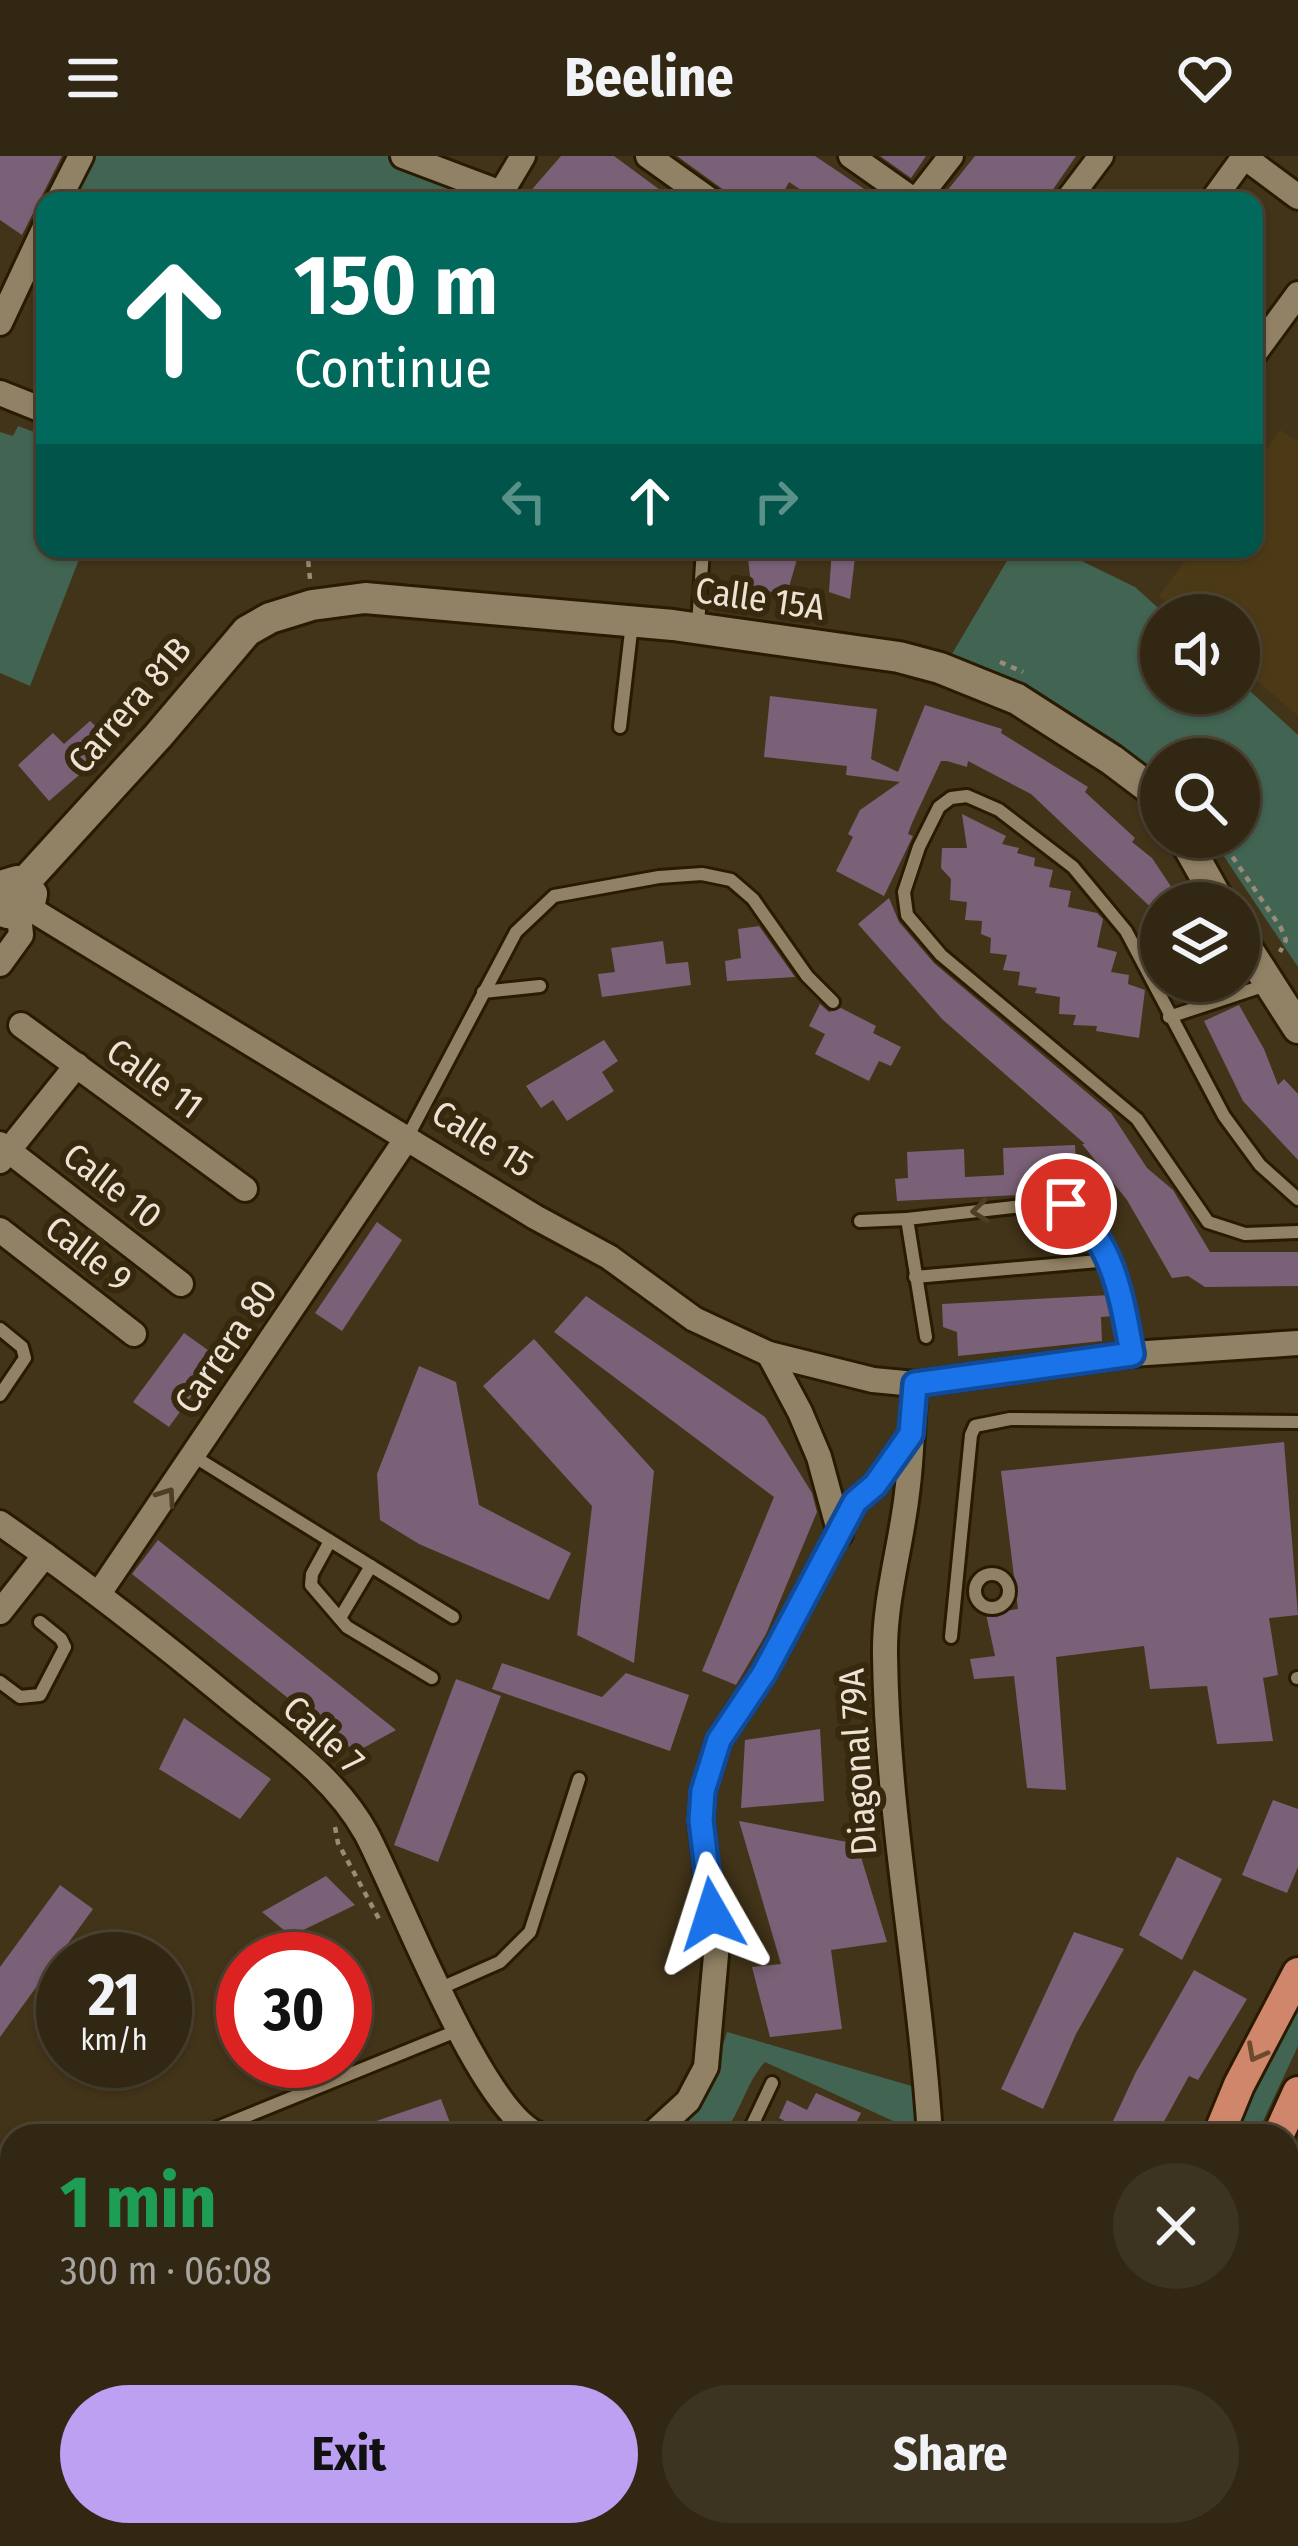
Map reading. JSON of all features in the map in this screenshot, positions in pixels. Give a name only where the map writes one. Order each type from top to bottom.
[{"type":"main road","points":[[1223,2124],[1298,1973]]},
{"type":"main road","points":[[1283,2124],[1298,2092]]},
{"type":"street","points":[[63,192],[81,156]]},
{"type":"street","points":[[404,156],[494,192]]},
{"type":"street","points":[[509,192],[523,156]]},
{"type":"street","points":[[648,156],[698,192]]},
{"type":"street","points":[[851,156],[903,192]]},
{"type":"street","points":[[923,192],[951,156]]},
{"type":"street","points":[[1074,192],[1101,156]]},
{"type":"street","points":[[1219,192],[1244,157],[1298,197]]},
{"type":"street","points":[[0,323],[36,246]]},
{"type":"street","points":[[1263,342],[1298,294]]},
{"type":"street","points":[[0,393],[36,407]]},
{"type":"street","name":"Calle 15A","points":[[312,605],[365,598],[698,628],[899,656],[1017,699],[1140,781]]},
{"type":"street","name":"Carrera 81B","points":[[0,964],[21,935],[15,900],[232,646],[270,618],[312,605]]},
{"type":"street","name":"Calle 15","points":[[15,900],[609,1257],[694,1319],[769,1354],[873,1380],[915,1384],[1132,1354],[1298,1343]]},
{"type":"street","points":[[1260,969],[1298,1028]]},
{"type":"street","name":"Calle 11","points":[[22,1025],[245,1189]]},
{"type":"street","points":[[3,1151],[77,1065]]},
{"type":"street","name":"Carrera 80","points":[[100,1592],[407,1138]]},
{"type":"street","name":"Calle 10","points":[[3,1151],[181,1284]]},
{"type":"street","name":"Calle 9","points":[[0,1230],[134,1334]]},
{"type":"street","points":[[769,1354],[819,1457],[840,1534]]},
{"type":"street","name":"Diagonal 79A","points":[[915,1384],[907,1495],[892,1570],[884,1649],[892,1802],[924,2036],[929,2124]]},
{"type":"street","points":[[663,2124],[688,2101],[706,2068],[716,1955],[701,1820],[703,1791],[719,1740],[764,1673],[855,1502],[875,1485],[911,1434]]},
{"type":"street","points":[[875,1485],[907,1495]]},
{"type":"street","name":"Calle 7","points":[[0,1522],[100,1592],[340,1794],[366,1833],[495,2094],[523,2124]]},
{"type":"street","points":[[0,1612],[45,1555]]},
{"type":"lane","points":[[698,628],[703,558]]},
{"type":"lane","points":[[620,727],[632,622]]},
{"type":"lane","points":[[1298,1199],[1260,1165],[1224,1116],[1126,931],[1073,867],[999,811],[967,796],[951,798],[939,807],[904,892],[908,915],[940,955],[1137,1120],[1208,1222],[1245,1234],[1298,1232]]},
{"type":"lane","points":[[407,1138],[516,932],[554,896],[659,877],[702,874],[730,880],[753,899],[807,976],[833,1002]]},
{"type":"lane","points":[[483,992],[540,986]]},
{"type":"lane","points":[[1169,1017],[1191,1002]]},
{"type":"lane","points":[[860,1221],[1066,1204],[1110,1260],[1119,1281],[1132,1354]]},
{"type":"lane","points":[[907,1219],[926,1336]]},
{"type":"lane","points":[[915,1277],[1110,1260]]},
{"type":"lane","points":[[0,1329],[22,1346],[26,1358],[0,1395]]},
{"type":"lane","points":[[951,1637],[975,1426],[983,1422],[1298,1422]]},
{"type":"lane","points":[[195,1456],[453,1617]]},
{"type":"lane","points":[[330,1541],[311,1585],[347,1627],[432,1678]]},
{"type":"lane","points":[[340,1618],[370,1567]]},
{"type":"lane","points":[[956,1581],[976,1584]]},
{"type":"lane","points":[[0,1682],[20,1697],[40,1695],[64,1647],[40,1622]]},
{"type":"lane","points":[[441,1988],[500,1962],[530,1932],[578,1779]]},
{"type":"lane","points":[[227,2124],[460,2030]]},
{"type":"lane","points":[[753,2124],[772,2083]]},
{"type":"path","points":[[308,558],[312,605]]},
{"type":"path","points":[[1260,900],[1286,940],[1283,951],[1260,958]]},
{"type":"path","points":[[333,1813],[338,1843],[380,1920]]},
{"type":"shaded area","points":[[1280,430],[1298,441],[1298,716],[1260,683],[1260,594],[1160,594],[1187,558],[1263,558],[1263,455]]},
{"type":"green space","points":[[81,156],[403,156],[490,192],[63,192]]},
{"type":"green space","points":[[18,426],[36,433],[36,558],[80,558],[30,686],[0,673],[0,432],[13,436]]},
{"type":"green space","points":[[1009,558],[1075,558],[1143,594],[1140,714],[1260,714],[1260,700],[1298,735],[1298,967],[1260,910],[1260,882],[1241,882],[1225,858],[1260,858],[1260,738],[1140,738],[1140,768],[1014,680],[946,664]]},
{"type":"green space","points":[[1298,2001],[1298,2046],[1262,2124],[1238,2124]]},
{"type":"green space","points":[[727,2032],[915,2087],[918,2124],[899,2124],[765,2062],[730,2124],[681,2124],[707,2089]]},
{"type":"building","points":[[0,156],[62,156],[44,192],[36,192],[36,207],[22,235],[0,220]]},
{"type":"building","points":[[561,156],[614,156],[663,192],[530,192]]},
{"type":"building","points":[[677,156],[815,156],[869,192],[804,192],[789,182],[784,192],[727,192]]},
{"type":"building","points":[[880,156],[926,156],[911,178]]},
{"type":"building","points":[[975,156],[1076,156],[1051,192],[946,192]]},
{"type":"building","points":[[748,558],[797,558],[786,597],[751,585]]},
{"type":"building","points":[[831,558],[855,558],[850,599],[829,592]]},
{"type":"building","points":[[770,696],[877,709],[871,759],[898,772],[925,705],[1002,729],[1001,733],[1088,787],[1085,792],[1135,838],[1132,842],[1140,848],[1140,858],[1152,858],[1168,882],[1140,882],[1140,897],[1031,794],[968,761],[967,767],[941,761],[884,896],[836,871],[860,810],[900,782],[846,775],[847,766],[764,757]]},
{"type":"building","points":[[90,721],[115,744],[49,801],[18,765],[53,733],[64,744]]},
{"type":"building","points":[[962,814],[1006,836],[1002,844],[1035,858],[1034,866],[1053,870],[1049,887],[1071,891],[1068,907],[1097,913],[1103,919],[1097,947],[1117,952],[1111,972],[1129,975],[1128,984],[1140,988],[1144,1002],[1139,1038],[1096,1031],[1097,1026],[1073,1025],[1076,1015],[1059,1014],[1060,997],[1018,985],[1020,972],[1003,970],[1007,955],[990,953],[991,938],[981,934],[982,921],[965,920],[967,902],[950,900],[951,879],[941,868],[942,848],[967,848]]},
{"type":"building","points":[[889,898],[899,922],[934,963],[1111,1113],[1147,1168],[1173,1190],[1210,1252],[1298,1252],[1298,1286],[1205,1287],[1188,1276],[1172,1278],[1127,1200],[1085,1144],[942,1019],[858,924]]},
{"type":"building","points":[[759,926],[795,977],[727,981],[725,961],[741,958],[738,929]]},
{"type":"building","points":[[663,941],[666,964],[688,962],[691,985],[602,997],[598,974],[615,972],[611,948]]},
{"type":"building","points":[[820,1004],[829,1012],[841,1008],[876,1026],[873,1033],[901,1047],[891,1066],[879,1061],[869,1081],[815,1054],[825,1034],[809,1026]]},
{"type":"building","points":[[1239,1005],[1278,1085],[1284,1079],[1298,1094],[1298,1160],[1243,1101],[1204,1021]]},
{"type":"building","points":[[604,1040],[618,1061],[602,1072],[614,1091],[567,1121],[553,1100],[541,1108],[526,1086]]},
{"type":"building","points":[[1075,1145],[1078,1192],[897,1201],[895,1179],[908,1178],[907,1152],[964,1149],[965,1177],[1004,1175],[1003,1148]]},
{"type":"building","points":[[377,1222],[402,1240],[342,1331],[315,1313]]},
{"type":"building","points":[[1110,1295],[1114,1316],[1101,1317],[1102,1341],[958,1356],[957,1332],[943,1327],[942,1304]]},
{"type":"building","points":[[586,1296],[765,1417],[812,1493],[817,1512],[766,1634],[736,1685],[702,1671],[774,1497],[554,1332]]},
{"type":"building","points":[[184,1333],[219,1358],[169,1427],[133,1402]]},
{"type":"building","points":[[534,1339],[654,1471],[634,1663],[577,1635],[592,1506],[483,1386]]},
{"type":"building","points":[[419,1366],[456,1382],[479,1505],[571,1553],[549,1600],[419,1544],[380,1520],[377,1474]]},
{"type":"building","points":[[1284,1442],[1298,1615],[1269,1618],[1278,1675],[1263,1678],[1273,1741],[1217,1744],[1207,1686],[1150,1689],[1144,1646],[1056,1657],[1066,1790],[1027,1788],[1014,1676],[974,1679],[970,1659],[995,1656],[986,1614],[1018,1609],[1001,1471]]},
{"type":"building","points":[[158,1540],[396,1730],[356,1752],[132,1574]]},
{"type":"building","points":[[502,1663],[602,1697],[626,1673],[689,1695],[670,1751],[492,1689]]},
{"type":"building","points":[[456,1679],[501,1696],[438,1862],[394,1845]]},
{"type":"building","points":[[184,1718],[271,1779],[240,1819],[159,1769]]},
{"type":"building","points":[[820,1729],[824,1801],[741,1808],[745,1740]]},
{"type":"building","points":[[1273,1800],[1298,1809],[1298,1867],[1287,1893],[1242,1875]]},
{"type":"building","points":[[739,1821],[857,1844],[887,1942],[831,1950],[842,2029],[770,2037],[752,1967],[781,1964]]},
{"type":"building","points":[[1177,1857],[1222,1879],[1182,1960],[1139,1935]]},
{"type":"building","points":[[326,1876],[355,1905],[299,1932],[286,1932],[262,1912]]},
{"type":"building","points":[[60,1885],[93,1909],[76,1932],[36,1932],[36,1987],[0,2037],[0,1967]]},
{"type":"building","points":[[1074,1932],[1124,1949],[1076,2034],[1043,2109],[1001,2089]]},
{"type":"building","points":[[1194,1970],[1247,1999],[1198,2080],[1189,2076],[1163,2124],[1112,2124]]},
{"type":"building","points":[[816,2093],[861,2113],[855,2124],[790,2124],[779,2118],[787,2100],[807,2110]]},
{"type":"building","points":[[441,2099],[450,2124],[367,2124]]},
{"type":"route","points":[[712,1914],[701,1820],[703,1791],[719,1740],[764,1673],[855,1502],[875,1485],[911,1434],[915,1384],[1132,1354],[1119,1281],[1110,1260],[1066,1204]]}]
